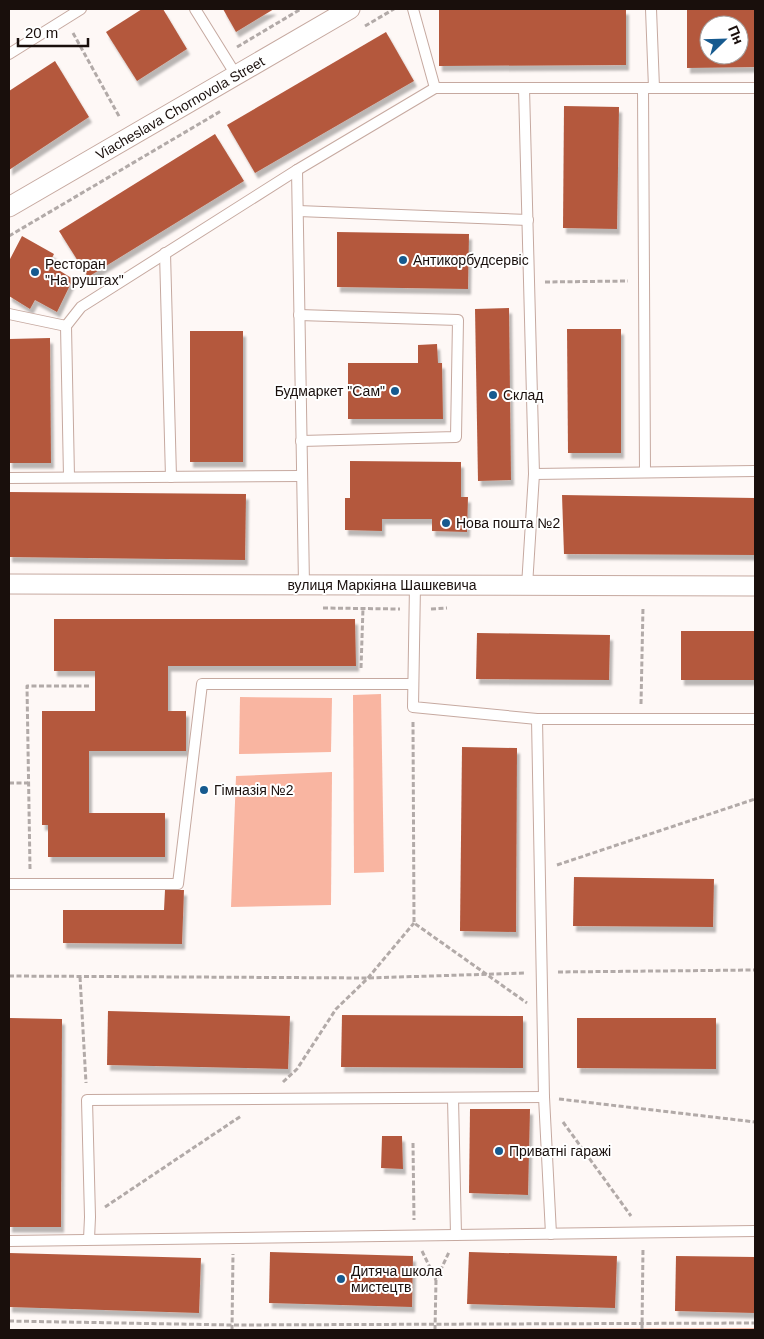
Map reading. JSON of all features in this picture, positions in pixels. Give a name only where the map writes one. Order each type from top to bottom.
[{"type":"street","name":"Viacheslava Chornovola Street","points":[[9,207],[350,9]]},
{"type":"street","name":"вулиця Маркіяна Шашкевича","points":[[9,584],[755,586]]},
{"type":"lane","points":[[9,54],[81,9]]},
{"type":"lane","points":[[194,9],[236,76]]},
{"type":"lane","points":[[413,9],[435,88]]},
{"type":"lane","points":[[652,9],[654,88]]},
{"type":"lane","points":[[69,477],[66,326],[80,307],[297,170],[435,88],[755,88]]},
{"type":"lane","points":[[524,88],[534,474],[527,586]]},
{"type":"lane","points":[[643,88],[644,472]]},
{"type":"lane","points":[[297,170],[304,585]]},
{"type":"lane","points":[[298,211],[528,220]]},
{"type":"lane","points":[[165,253],[171,477]]},
{"type":"lane","points":[[9,314],[66,326]]},
{"type":"lane","points":[[299,314],[458,320],[456,436],[301,441]]},
{"type":"lane","points":[[534,474],[755,471]]},
{"type":"lane","points":[[9,478],[302,476]]},
{"type":"lane","points":[[415,586],[413,707],[537,719],[755,719]]},
{"type":"lane","points":[[9,884],[178,884],[202,684],[413,684]]},
{"type":"lane","points":[[537,719],[544,1097],[551,1234]]},
{"type":"lane","points":[[89,1239],[87,1100],[544,1097]]},
{"type":"lane","points":[[453,1098],[456,1235]]},
{"type":"lane","points":[[9,1242],[89,1239],[755,1231]]},
{"type":"path","points":[[360,29],[394,9]]},
{"type":"path","points":[[66,18],[120,118]]},
{"type":"path","points":[[9,236],[223,110]]},
{"type":"path","points":[[529,283],[644,281]]},
{"type":"path","points":[[640,719],[643,607]]},
{"type":"path","points":[[360,684],[363,608]]},
{"type":"path","points":[[30,884],[27,686],[91,686]]},
{"type":"path","points":[[90,1217],[266,1099],[297,1069],[336,1009],[368,978],[414,923],[413,707]]},
{"type":"path","points":[[9,783],[28,783]]},
{"type":"path","points":[[540,870],[755,799]]},
{"type":"path","points":[[414,923],[542,1014]]},
{"type":"path","points":[[9,976],[368,978],[541,972],[755,970]]},
{"type":"path","points":[[80,977],[87,1100]]},
{"type":"path","points":[[544,1097],[755,1122]]},
{"type":"path","points":[[544,1097],[644,1232],[642,1330]]},
{"type":"path","points":[[413,1143],[415,1236],[436,1280]]},
{"type":"path","points":[[435,1330],[436,1280],[456,1235]]},
{"type":"path","points":[[232,1330],[233,1238]]},
{"type":"path","points":[[9,1321],[232,1325],[755,1323]]},
{"type":"shaded area","points":[[381,694],[384,872],[354,873],[353,695]]},
{"type":"shaded area","points":[[240,697],[332,698],[331,752],[239,754]]},
{"type":"shaded area","points":[[332,772],[331,905],[231,907],[236,776]]},
{"type":"shaded area","points":[[755,1328],[755,1330],[47,1330]]},
{"type":"building","points":[[142,9],[163,9],[187,49],[137,81],[106,32]]},
{"type":"building","points":[[223,9],[274,9],[236,32]]},
{"type":"building","points":[[439,9],[626,9],[626,65],[439,66]]},
{"type":"building","points":[[687,9],[755,9],[755,67],[687,68]]},
{"type":"building","points":[[386,32],[414,81],[255,173],[227,125]]},
{"type":"building","points":[[55,61],[89,117],[9,170],[9,91]]},
{"type":"building","points":[[564,106],[619,107],[617,229],[563,228]]},
{"type":"building","points":[[215,134],[244,181],[88,277],[59,231]]},
{"type":"building","name":"Антикорбудсервіс","points":[[337,232],[469,234],[468,289],[337,287]]},
{"type":"building","name":"Ресторан \"На руштах\"","points":[[22,236],[54,254],[49,264],[73,279],[57,312],[35,300],[30,309],[9,296],[9,261]]},
{"type":"building","name":"Склад","points":[[509,308],[511,480],[478,481],[475,309]]},
{"type":"building","points":[[567,329],[621,329],[621,453],[568,453]]},
{"type":"building","points":[[190,331],[243,331],[243,462],[190,462]]},
{"type":"building","points":[[50,338],[51,463],[9,463],[9,339]]},
{"type":"building","name":"Будмаркет \"Сам\"","points":[[437,344],[438,363],[442,363],[443,419],[348,419],[348,363],[418,363],[418,345]]},
{"type":"building","points":[[350,461],[461,462],[461,497],[468,497],[467,532],[432,531],[432,519],[382,519],[382,531],[345,530],[345,498],[350,498]]},
{"type":"building","points":[[9,492],[246,494],[245,560],[9,557]]},
{"type":"building","points":[[562,495],[755,498],[755,555],[564,554]]},
{"type":"building","points":[[54,619],[355,619],[356,666],[168,666],[168,711],[186,711],[186,751],[89,751],[89,813],[165,813],[165,857],[48,857],[48,825],[42,825],[42,711],[95,711],[95,671],[54,671]]},
{"type":"building","points":[[681,631],[755,631],[755,680],[681,680]]},
{"type":"building","points":[[477,633],[610,635],[609,680],[476,679]]},
{"type":"building","points":[[462,747],[517,748],[516,932],[460,931]]},
{"type":"building","points":[[574,877],[714,879],[713,927],[573,926]]},
{"type":"building","points":[[165,890],[184,890],[182,944],[63,943],[63,910],[164,910]]},
{"type":"building","points":[[108,1011],[290,1016],[288,1069],[107,1065]]},
{"type":"building","points":[[342,1015],[523,1016],[523,1068],[341,1067]]},
{"type":"building","points":[[10,1018],[62,1019],[61,1227],[9,1227]]},
{"type":"building","points":[[577,1018],[716,1018],[716,1069],[577,1068]]},
{"type":"building","name":"Приватні гаражі","points":[[470,1109],[530,1109],[528,1195],[469,1193]]},
{"type":"building","points":[[382,1136],[402,1136],[403,1169],[381,1168]]},
{"type":"building","name":"Дитяча школа мистецтв","points":[[270,1252],[413,1256],[412,1307],[269,1303]]},
{"type":"building","points":[[469,1252],[617,1256],[615,1308],[467,1304]]},
{"type":"building","points":[[9,1253],[201,1258],[199,1313],[9,1307]]},
{"type":"building","points":[[676,1256],[755,1257],[755,1313],[675,1311]]},
{"type":"place","name":"Антикорбудсервіс","points":[[403,260]]},
{"type":"place","name":"Ресторан \"На руштах\"","points":[[35,272]]},
{"type":"place","name":"Будмаркет \"Сам\"","points":[[395,391]]},
{"type":"place","name":"Склад","points":[[493,395]]},
{"type":"place","name":"Нова пошта №2","points":[[446,523]]},
{"type":"place","name":"Гімназія №2","points":[[204,790]]},
{"type":"place","name":"Приватні гаражі","points":[[499,1151]]},
{"type":"place","name":"Дитяча школа мистецтв","points":[[341,1279]]}]
